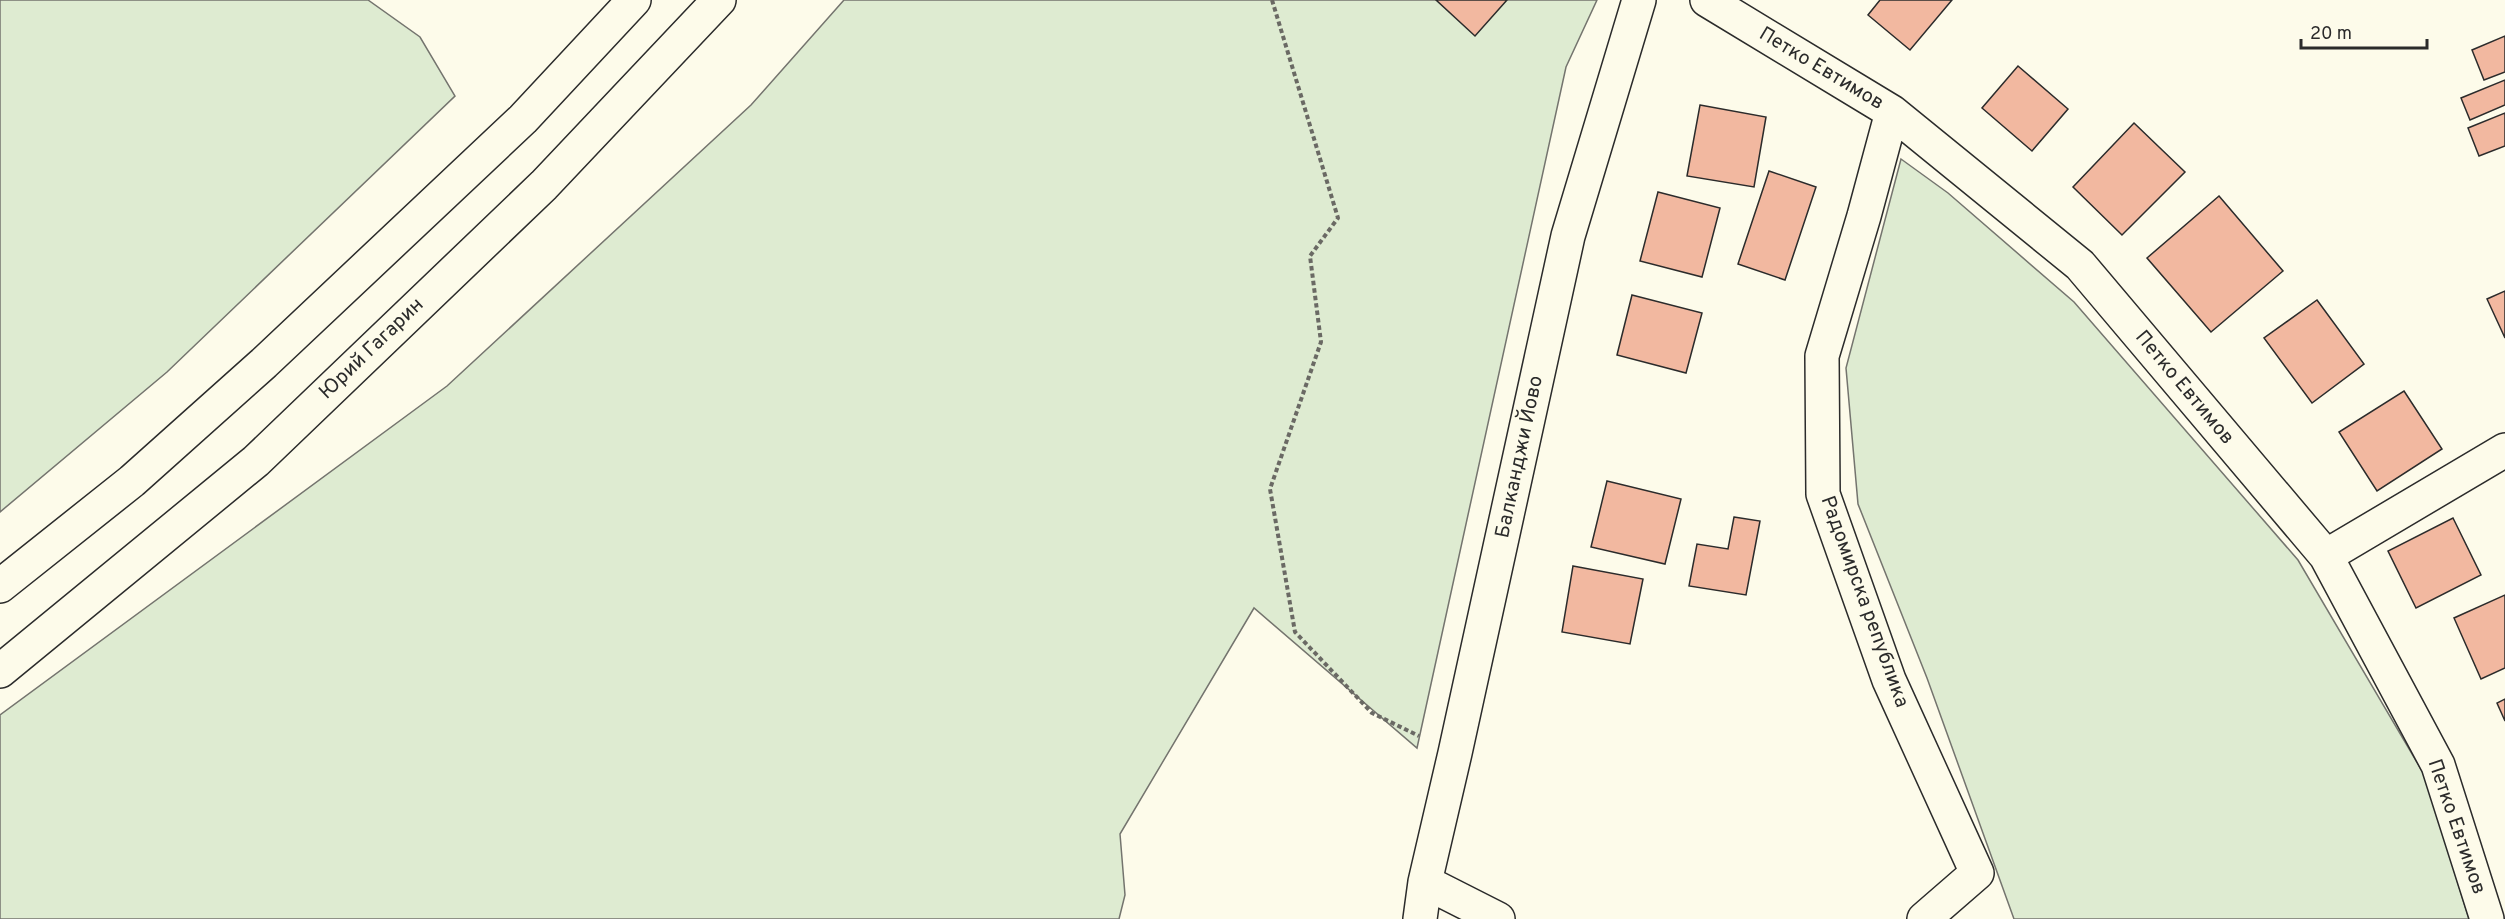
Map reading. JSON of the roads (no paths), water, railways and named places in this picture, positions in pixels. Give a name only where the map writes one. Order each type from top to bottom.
[{"type":"street","points":[[0,586],[132,481],[264,363],[523,119],[634,0]]},
{"type":"street","name":"Юрий Гагарин","points":[[0,671],[255,461],[544,185],[719,0]]},
{"type":"street","name":"Балканджи Йово","points":[[1420,919],[1425,882],[1568,236],[1639,0]]},
{"type":"street","name":"Петко Евтимов","points":[[1707,0],[1893,112],[2080,265],[2326,556],[2438,765],[2487,919]]},
{"type":"street","name":"Радомирска република","points":[[1893,112],[1822,356],[1823,494],[1889,680],[1977,873],[1924,919]]},
{"type":"street","points":[[2326,556],[2505,450]]},
{"type":"street","points":[[1425,882],[1498,919]]}]
